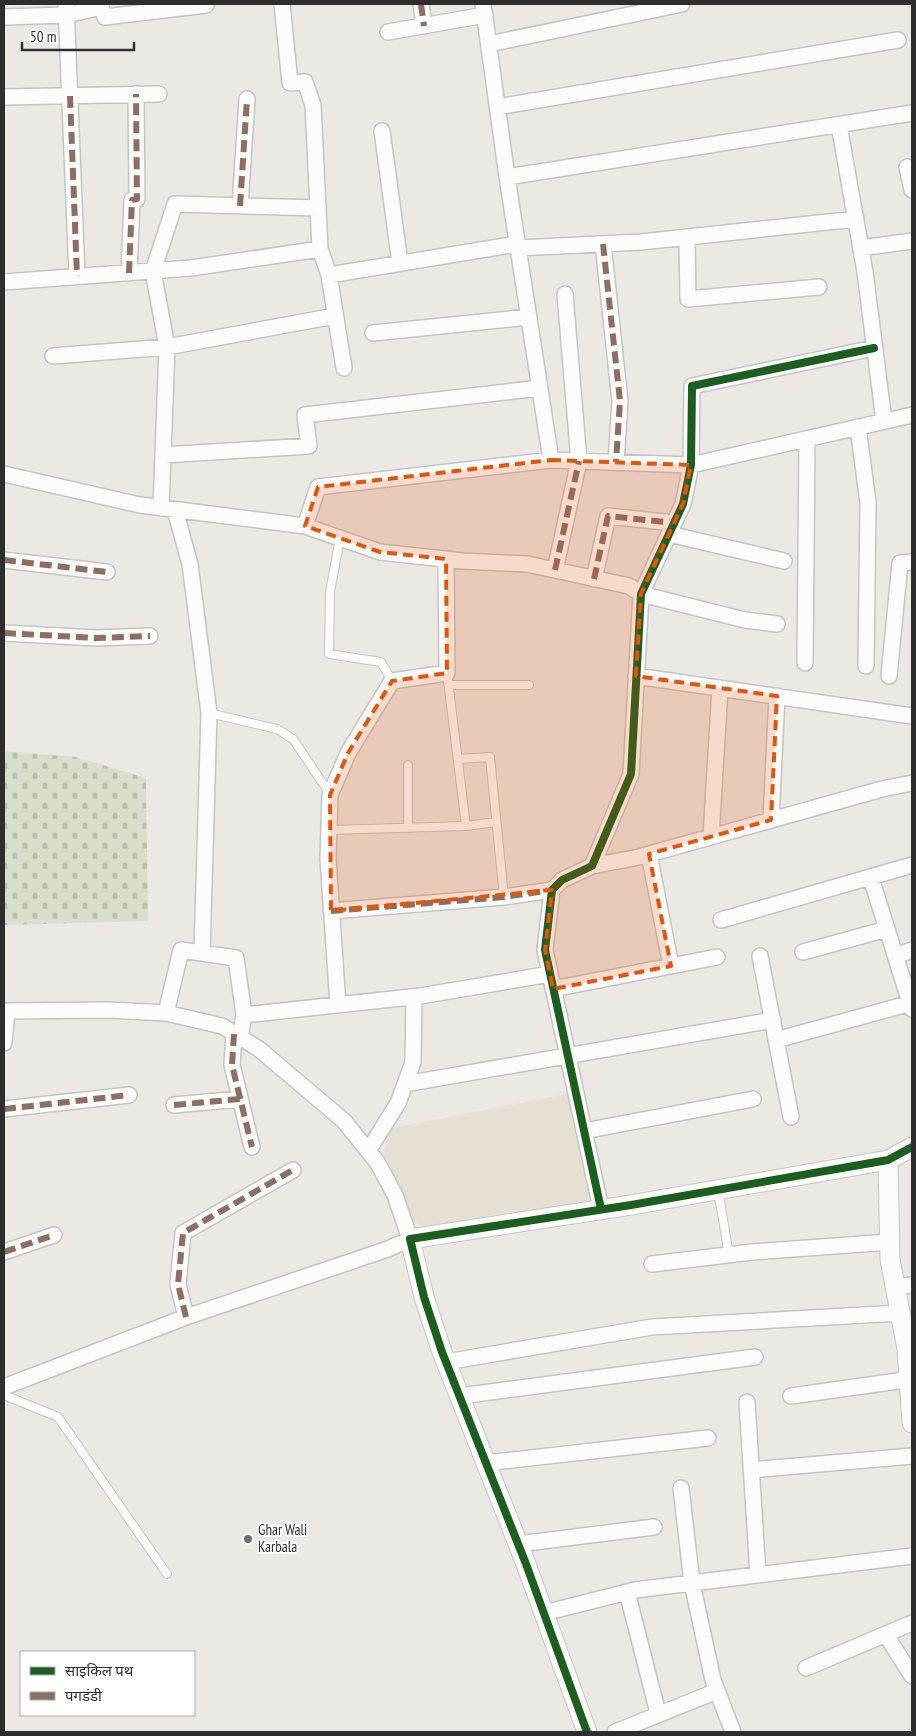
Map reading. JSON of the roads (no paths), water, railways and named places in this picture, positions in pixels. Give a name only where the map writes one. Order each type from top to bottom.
[{"type":"street","points":[[282,4],[290,82],[304,82],[313,105],[320,249],[329,275],[344,368]]},
{"type":"street","points":[[421,4],[424,26]]},
{"type":"street","points":[[489,44],[682,4]]},
{"type":"street","points":[[4,17],[101,5],[106,16],[206,5]]},
{"type":"street","points":[[388,32],[424,26],[484,9],[507,177],[551,460]]},
{"type":"street","points":[[66,10],[77,276]]},
{"type":"street","points":[[497,107],[898,40]]},
{"type":"street","points":[[129,272],[132,200],[136,199],[136,94]]},
{"type":"street","points":[[4,97],[158,94]]},
{"type":"street","points":[[240,206],[247,99]]},
{"type":"street","points":[[507,177],[912,113]]},
{"type":"street","points":[[839,125],[861,248],[884,422]]},
{"type":"street","points":[[382,131],[400,263]]},
{"type":"street","points":[[907,167],[912,190]]},
{"type":"street","points":[[202,953],[209,713],[190,564],[168,509],[163,455],[167,347],[153,271],[174,204],[318,208]]},
{"type":"street","points":[[329,275],[518,246],[603,244],[687,238],[856,219]]},
{"type":"street","points":[[687,238],[688,299],[818,287]]},
{"type":"street","points":[[861,248],[912,241]]},
{"type":"street","points":[[603,244],[620,401],[616,462]]},
{"type":"street","points":[[4,282],[191,268],[320,249]]},
{"type":"street","points":[[555,570],[580,461],[565,294]]},
{"type":"street","points":[[53,356],[167,347],[335,316]]},
{"type":"street","points":[[374,333],[528,317]]},
{"type":"street","points":[[592,866],[631,774],[641,594],[684,504],[691,465],[692,386],[874,348]]},
{"type":"street","points":[[163,455],[308,446],[305,415],[540,388]]},
{"type":"street","points":[[305,526],[318,487],[551,460],[691,465],[912,415]]},
{"type":"street","points":[[858,427],[868,503],[866,666]]},
{"type":"street","points":[[805,663],[807,439]]},
{"type":"street","points":[[4,474],[140,505],[305,526],[380,552],[446,560],[527,564],[629,586],[641,594],[745,620],[777,624]]},
{"type":"street","points":[[594,579],[608,516],[672,528],[784,561]]},
{"type":"street","points":[[4,560],[107,572]]},
{"type":"street","points":[[338,1005],[328,860],[330,795],[348,753],[392,681],[448,679],[446,560]]},
{"type":"street","points":[[889,676],[900,563],[912,562]]},
{"type":"street","points":[[4,633],[96,638],[150,636]]},
{"type":"street","points":[[636,676],[912,716]]},
{"type":"street","points":[[710,837],[720,688]]},
{"type":"street","points":[[771,820],[777,696]]},
{"type":"street","points":[[331,911],[504,897],[552,890],[562,880],[592,866],[649,854],[912,783]]},
{"type":"street","points":[[649,854],[671,966]]},
{"type":"street","points":[[722,920],[912,865]]},
{"type":"street","points":[[776,1040],[911,1006],[871,878]]},
{"type":"street","points":[[552,890],[545,950],[602,1209]]},
{"type":"street","points":[[803,952],[887,929]]},
{"type":"street","points":[[166,1012],[181,950],[236,958],[244,1015],[237,1036],[232,1065],[252,1146]]},
{"type":"street","points":[[896,956],[912,950]]},
{"type":"street","points":[[760,956],[791,1117]]},
{"type":"street","points":[[244,1015],[552,982],[671,966],[717,957]]},
{"type":"street","points":[[368,1151],[398,1103],[413,1062],[414,997]]},
{"type":"street","points":[[4,1043],[5,1011],[108,1010],[166,1012],[222,1026],[259,1049],[344,1121],[377,1162],[395,1196],[410,1239],[424,1297],[446,1362],[518,1544],[587,1732]]},
{"type":"street","points":[[405,1084],[773,1020]]},
{"type":"street","points":[[4,1109],[129,1095]]},
{"type":"street","points":[[174,1105],[240,1099]]},
{"type":"street","points":[[584,1131],[753,1099]]},
{"type":"street","points":[[4,1387],[186,1317],[388,1249],[410,1239],[718,1190],[888,1160],[910,1150]]},
{"type":"street","points":[[888,1160],[890,1258],[904,1286],[900,1313],[911,1379],[912,1423]]},
{"type":"street","points":[[186,1317],[178,1284],[183,1233],[293,1170]]},
{"type":"street","points":[[4,1252],[54,1235]]},
{"type":"street","points":[[652,1264],[729,1255],[890,1242]]},
{"type":"street","points":[[446,1362],[652,1327],[900,1313]]},
{"type":"street","points":[[460,1396],[755,1357]]},
{"type":"street","points":[[791,1396],[911,1379]]},
{"type":"street","points":[[746,1402],[758,1575]]},
{"type":"street","points":[[486,1463],[708,1438]]},
{"type":"street","points":[[751,1470],[912,1456]]},
{"type":"street","points":[[682,1488],[692,1583],[717,1691],[733,1732]]},
{"type":"street","points":[[518,1544],[654,1528]]},
{"type":"street","points":[[544,1613],[627,1592],[912,1556]]},
{"type":"street","points":[[627,1592],[658,1713]]},
{"type":"street","points":[[806,1668],[912,1623]]},
{"type":"street","points":[[886,1634],[912,1676]]},
{"type":"street","points":[[615,1732],[643,1727],[658,1713],[717,1691]]},
{"type":"lane","points":[[340,538],[330,592],[329,654],[381,662],[392,681]]},
{"type":"lane","points":[[466,826],[448,679],[529,685]]},
{"type":"lane","points":[[209,713],[277,729],[293,738],[330,795]]},
{"type":"lane","points":[[458,759],[490,757],[504,897]]},
{"type":"lane","points":[[408,765],[408,828]]},
{"type":"lane","points":[[329,830],[466,826],[496,822]]},
{"type":"lane","points":[[718,1190],[729,1255]]},
{"type":"lane","points":[[4,1395],[58,1417],[167,1574]]},
{"type":"place","name":"Ghar Wali Karbala","points":[[248,1539]]}]
